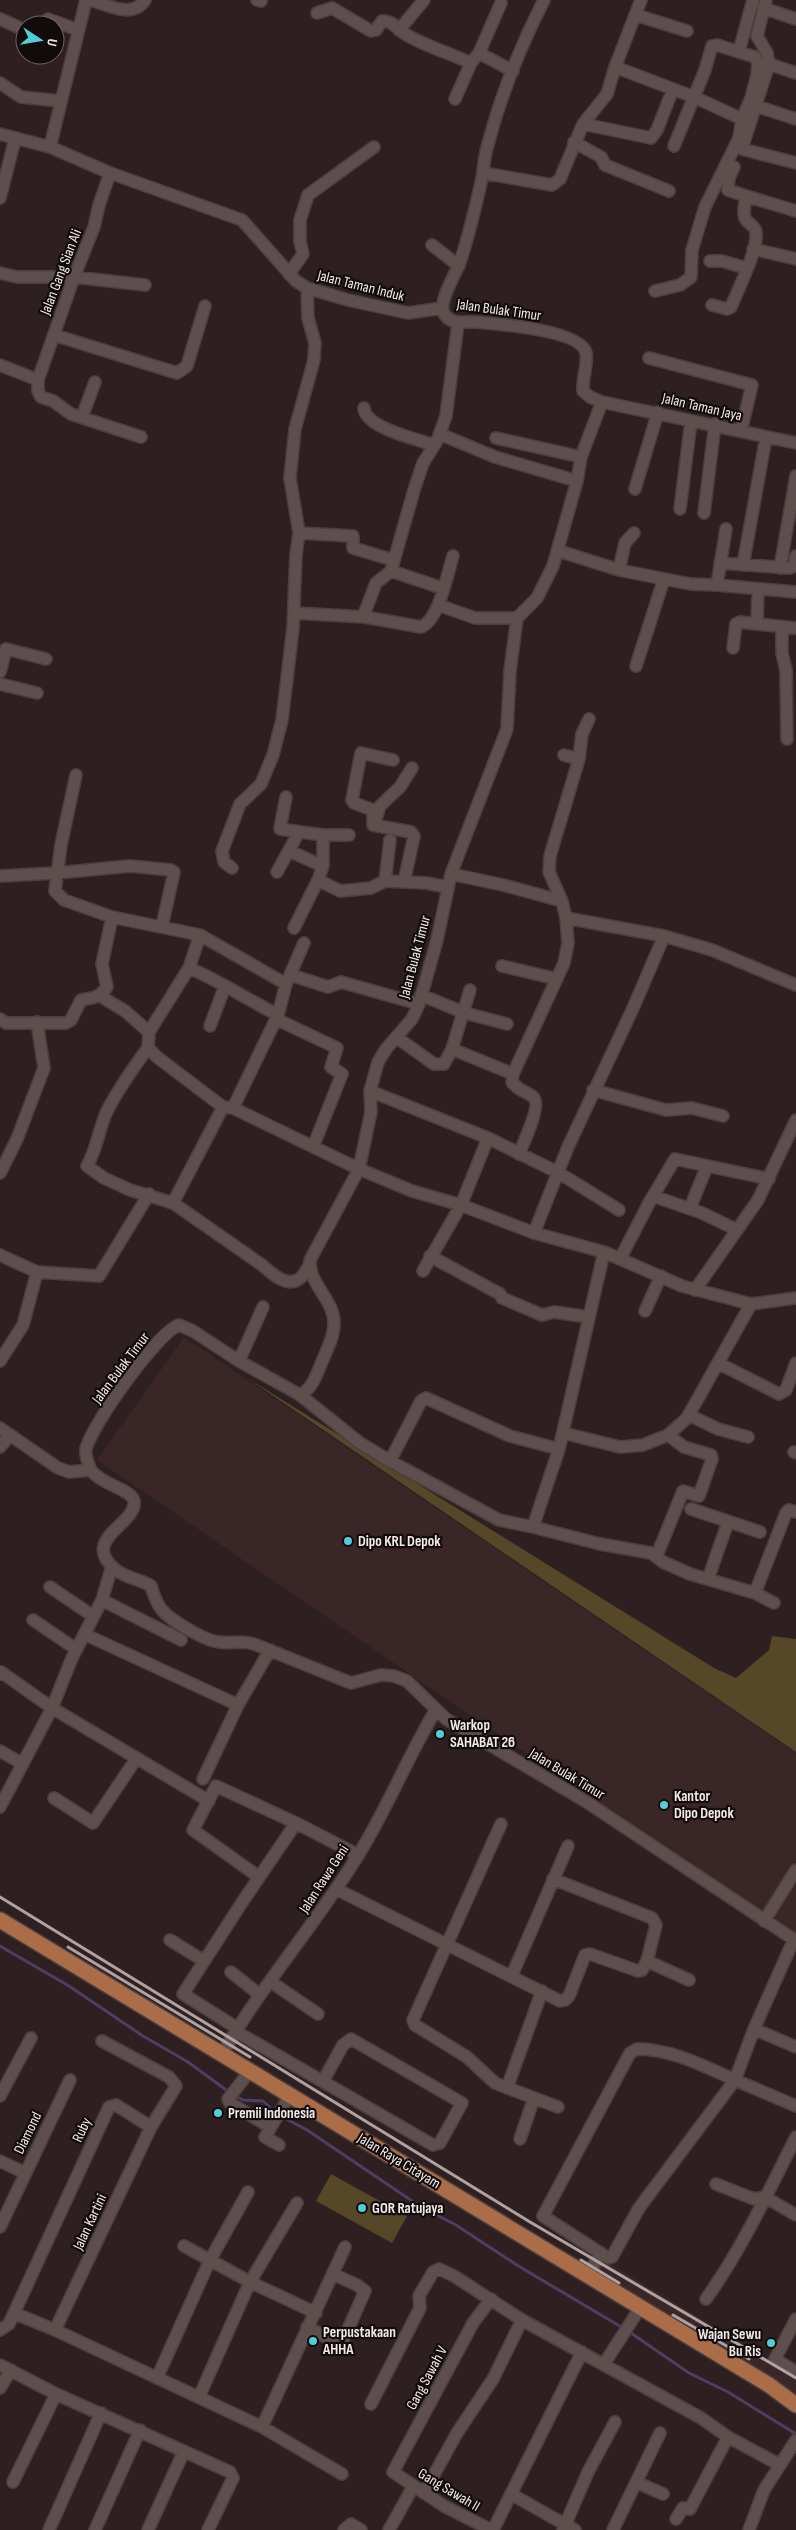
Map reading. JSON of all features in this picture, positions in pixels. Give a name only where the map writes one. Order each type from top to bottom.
[{"type":"main road","name":"Jalan Raya Citayam","points":[[0,1920],[222,2054],[245,2077],[588,2276],[636,2315],[769,2385],[796,2405]]},
{"type":"street","points":[[50,148],[86,0]]},
{"type":"street","points":[[91,0],[124,10],[134,10],[145,0]]},
{"type":"street","points":[[399,30],[424,0]]},
{"type":"street","name":"Jalan Bulak Timur","points":[[544,0],[527,33],[495,118],[459,266],[442,308],[447,318],[458,323],[475,322],[554,332],[577,342],[586,353],[582,381],[583,390],[590,397],[602,402]]},
{"type":"street","points":[[483,173],[552,185],[560,179],[565,171],[574,142],[583,124],[607,94],[615,67],[641,0]]},
{"type":"street","points":[[739,51],[753,0]]},
{"type":"street","points":[[455,99],[471,62],[479,53],[501,3]]},
{"type":"street","points":[[796,19],[764,4],[757,38],[767,53],[769,64],[742,149],[727,187],[730,191],[796,211]]},
{"type":"street","points":[[318,13],[332,8],[371,30],[376,30],[382,21],[386,21],[392,23],[399,30],[416,40],[471,62]]},
{"type":"street","points":[[636,16],[687,31]]},
{"type":"street","points":[[0,19],[15,25]]},
{"type":"street","points":[[65,25],[78,30]]},
{"type":"street","points":[[655,290],[680,285],[691,277],[692,250],[705,207],[739,138],[742,119],[751,98],[758,63],[755,57],[739,51],[712,46],[674,146]]},
{"type":"street","points":[[479,53],[513,71]]},
{"type":"street","points":[[769,64],[796,73]]},
{"type":"street","points":[[615,67],[694,97],[742,119]]},
{"type":"street","points":[[0,83],[21,97],[60,101]]},
{"type":"street","points":[[583,124],[651,138],[657,130],[673,89]]},
{"type":"street","points":[[756,106],[796,119]]},
{"type":"street","points":[[0,134],[50,148],[110,173],[242,220],[299,282]]},
{"type":"street","points":[[0,198],[15,139]]},
{"type":"street","points":[[574,142],[601,157],[605,165],[669,191]]},
{"type":"street","points":[[232,868],[224,862],[222,851],[240,804],[262,784],[277,743],[282,720],[294,613],[296,554],[299,533],[290,478],[295,429],[314,360],[315,343],[299,282],[303,254],[300,241],[300,220],[308,195],[374,147]]},
{"type":"street","points":[[742,149],[796,163]]},
{"type":"street","name":"Jalan Gang Sian Ali","points":[[38,380],[74,276],[94,227],[110,173]]},
{"type":"street","points":[[712,305],[731,308],[753,249],[755,230],[745,219],[746,196]]},
{"type":"street","points":[[432,244],[459,266]]},
{"type":"street","points":[[753,249],[796,259]]},
{"type":"street","points":[[710,261],[722,261],[746,268]]},
{"type":"street","points":[[0,273],[17,277],[74,276],[145,285]]},
{"type":"street","name":"Jalan Taman Induk","points":[[299,282],[348,300],[408,313],[442,308]]},
{"type":"street","points":[[54,335],[178,373],[187,366],[205,306]]},
{"type":"street","points":[[363,617],[376,583],[392,566],[420,472],[440,434],[446,416],[458,323]]},
{"type":"street","points":[[648,358],[752,385],[741,431]]},
{"type":"street","points":[[0,365],[38,380],[38,391],[41,397],[53,401],[71,414],[141,437]]},
{"type":"street","points":[[82,417],[96,382]]},
{"type":"street","points":[[438,604],[475,618],[518,618],[537,598],[559,552],[577,481],[581,457],[602,402]]},
{"type":"street","name":"Jalan Taman Jaya","points":[[602,402],[658,412],[691,421],[715,424],[796,443]]},
{"type":"street","points":[[364,408],[366,417],[375,424],[434,445]]},
{"type":"street","points":[[635,489],[658,412]]},
{"type":"street","points":[[680,509],[691,421]]},
{"type":"street","points":[[704,513],[715,424]]},
{"type":"street","points":[[440,434],[495,457],[577,481]]},
{"type":"street","points":[[743,565],[766,437]]},
{"type":"street","points":[[496,438],[581,457]]},
{"type":"street","points":[[780,568],[796,476]]},
{"type":"street","points":[[717,585],[726,529]]},
{"type":"street","points":[[299,533],[353,536],[353,548],[442,588]]},
{"type":"street","points":[[619,570],[625,543],[634,533]]},
{"type":"street","points":[[559,552],[619,570],[690,584],[796,592]]},
{"type":"street","points":[[294,613],[363,617],[421,627],[428,625],[438,604],[453,556]]},
{"type":"street","points":[[720,563],[790,568],[794,566],[796,556]]},
{"type":"street","points":[[636,666],[664,579]]},
{"type":"street","points":[[757,624],[758,589]]},
{"type":"street","name":"Jalan Bulak Timur","points":[[309,1266],[314,1253],[359,1169],[370,1112],[370,1091],[378,1062],[412,1018],[420,1000],[437,940],[451,874],[507,729],[510,671],[518,618]]},
{"type":"street","points":[[733,648],[736,624],[740,622],[796,628]]},
{"type":"street","points":[[782,627],[782,653],[786,670],[787,739]]},
{"type":"street","points":[[0,672],[6,649],[46,659]]},
{"type":"street","points":[[0,684],[37,693]]},
{"type":"street","points":[[519,1154],[535,1112],[536,1103],[533,1098],[516,1089],[512,1082],[513,1074],[557,979],[568,943],[566,918],[562,901],[549,872],[550,856],[579,759],[582,734],[589,718]]},
{"type":"street","points":[[349,751],[393,760]]},
{"type":"street","points":[[361,753],[352,800],[354,803],[373,810],[373,825]]},
{"type":"street","points":[[564,755],[579,759]]},
{"type":"street","points":[[373,825],[380,806],[400,787],[412,768]]},
{"type":"street","points":[[76,776],[56,873],[55,891],[58,896],[112,917],[200,935],[289,979],[328,987],[341,982],[420,1000],[507,1024]]},
{"type":"street","points":[[286,797],[280,828],[324,835],[349,836]]},
{"type":"street","points":[[373,825],[411,832],[414,836],[404,882]]},
{"type":"street","points":[[277,872],[299,832]]},
{"type":"street","points":[[294,928],[323,866],[324,835]]},
{"type":"street","points":[[385,881],[390,840]]},
{"type":"street","points":[[289,851],[323,866]]},
{"type":"street","points":[[0,876],[130,866],[171,870],[174,872],[162,926]]},
{"type":"street","points":[[451,874],[562,901]]},
{"type":"street","points":[[318,880],[346,891],[371,888],[385,881],[447,887]]},
{"type":"street","points":[[0,1019],[6,1023],[66,1023],[71,1020],[81,1000],[92,1000],[100,996],[107,987],[102,964],[112,917]]},
{"type":"street","points":[[566,918],[664,936],[712,950],[796,985]]},
{"type":"street","points":[[200,935],[189,968],[149,1032],[148,1048],[128,1075],[106,1112],[98,1143],[87,1166],[104,1178],[130,1190],[149,1194],[173,1203],[262,1265],[274,1276],[292,1282],[299,1279],[309,1266]]},
{"type":"street","points":[[534,1233],[568,1147],[593,1090],[634,1006],[664,936]]},
{"type":"street","points":[[173,1203],[228,1108],[277,1017],[289,979],[304,943]]},
{"type":"street","points":[[502,966],[557,979]]},
{"type":"street","points":[[189,968],[337,1048],[331,1067],[342,1074],[342,1078],[334,1093],[314,1147]]},
{"type":"street","points":[[210,1026],[225,986]]},
{"type":"street","points":[[396,1037],[440,1066],[447,1061],[452,1049],[465,1013],[470,990]]},
{"type":"street","points":[[100,996],[125,1011],[149,1032]]},
{"type":"street","points":[[0,1173],[17,1139],[44,1068],[37,1022]]},
{"type":"street","points":[[148,1048],[157,1057],[228,1108],[359,1169],[412,1191],[461,1205],[534,1233],[604,1252],[695,1290],[751,1304],[796,1298]]},
{"type":"street","points":[[452,1049],[513,1074]]},
{"type":"street","points":[[593,1090],[666,1110],[692,1108],[723,1116]]},
{"type":"street","points":[[370,1091],[488,1138],[559,1173],[619,1210]]},
{"type":"street","points":[[695,1290],[737,1230],[769,1179],[796,1120]]},
{"type":"street","points":[[423,1271],[461,1205],[488,1138]]},
{"type":"street","points":[[620,1259],[652,1196],[676,1159],[769,1179]]},
{"type":"street","points":[[690,1208],[707,1166]]},
{"type":"street","points":[[0,1255],[37,1272],[99,1276],[149,1194]]},
{"type":"street","points":[[652,1196],[690,1208],[737,1230]]},
{"type":"street","points":[[533,1527],[559,1449],[604,1252]]},
{"type":"street","points":[[430,1256],[500,1294],[502,1298],[542,1315],[554,1312],[588,1317]]},
{"type":"street","points":[[300,1395],[306,1392],[313,1382],[332,1337],[334,1324],[330,1306],[311,1274],[309,1266]]},
{"type":"street","points":[[0,1361],[23,1325],[37,1272]]},
{"type":"street","points":[[645,1311],[661,1276]]},
{"type":"street","points":[[563,1433],[620,1447],[643,1445],[668,1435],[689,1415],[751,1304]]},
{"type":"street","points":[[239,1361],[263,1307]]},
{"type":"street","name":"Jalan Bulak Timur","points":[[90,1470],[85,1451],[94,1429],[149,1353],[175,1327],[182,1325],[239,1361],[300,1395],[360,1443],[499,1520],[657,1555],[663,1562],[708,1579],[755,1593],[774,1602]]},
{"type":"street","points":[[718,1362],[779,1394],[786,1390],[796,1364]]},
{"type":"street","points":[[390,1461],[421,1401],[426,1398],[510,1436],[559,1449]]},
{"type":"street","points":[[689,1415],[718,1429],[748,1437]]},
{"type":"street","points":[[0,1428],[58,1468],[69,1472],[90,1470],[107,1483],[131,1495],[134,1502],[132,1511],[118,1525],[105,1545],[106,1560],[112,1566],[102,1600],[76,1649],[52,1708],[0,1808]]},
{"type":"street","points":[[0,1447],[10,1435]]},
{"type":"street","points":[[657,1555],[683,1491],[699,1496],[712,1459],[711,1455],[684,1447],[668,1435]]},
{"type":"street","points":[[691,1509],[760,1532]]},
{"type":"street","points":[[755,1593],[787,1511],[796,1512]]},
{"type":"street","points":[[708,1579],[728,1522]]},
{"type":"street","name":"Jalan Bulak Timur","points":[[112,1566],[119,1572],[140,1579],[151,1586],[156,1602],[163,1612],[204,1637],[217,1642],[243,1641],[270,1650],[351,1684],[372,1676],[394,1676],[407,1681],[436,1710],[471,1735],[585,1801],[766,1917],[795,1940]]},
{"type":"street","points":[[50,1587],[93,1616]]},
{"type":"street","points":[[102,1600],[181,1640]]},
{"type":"street","points":[[33,1620],[76,1649]]},
{"type":"street","points":[[84,1634],[238,1705]]},
{"type":"street","points":[[203,1778],[238,1705],[270,1650]]},
{"type":"street","points":[[0,1674],[1,1672],[52,1708],[209,1801]]},
{"type":"street","name":"Jalan Rawa Geni","points":[[222,2054],[236,2029],[271,1982],[358,1855],[405,1764],[436,1710]]},
{"type":"street","points":[[0,1743],[3,1745],[0,1751],[22,1764]]},
{"type":"street","points":[[54,1798],[93,1823],[136,1759]]},
{"type":"street","points":[[259,1877],[193,1830],[215,1788],[219,1786],[358,1855]]},
{"type":"street","points":[[296,1823],[183,1994],[236,2029],[323,2081],[436,2145],[440,2143],[462,2103],[351,2039],[343,2045],[323,2081]]},
{"type":"street","points":[[501,1824],[448,1946],[416,2010],[413,2020],[415,2025],[479,2065],[492,2081],[558,2107]]},
{"type":"street","points":[[512,1975],[568,1846]]},
{"type":"street","points":[[766,1917],[796,1870]]},
{"type":"street","points":[[336,1889],[448,1946],[512,1975],[560,2001],[565,2000],[585,1955],[590,1954],[642,1970],[647,1960],[656,1925],[652,1918],[553,1879]]},
{"type":"street","points":[[170,1940],[204,1961]]},
{"type":"street","points":[[795,1940],[754,2029],[735,2080],[640,2208],[612,2257],[608,2258],[544,2216],[630,2053],[637,2049],[646,2049],[686,2059],[735,2080],[796,2106]]},
{"type":"street","points":[[647,1960],[690,1980]]},
{"type":"street","points":[[231,1972],[260,1995]]},
{"type":"street","points":[[271,1982],[318,2014]]},
{"type":"street","points":[[507,2088],[542,1991]]},
{"type":"street","points":[[754,2029],[796,2047]]},
{"type":"street","points":[[0,2096],[31,2038]]},
{"type":"street","points":[[102,2041],[174,2081],[176,2086],[151,2127]]},
{"type":"street","points":[[245,2077],[230,2095],[228,2099],[230,2103],[272,2123]]},
{"type":"street","name":"Diamond","points":[[0,2227],[3,2214],[70,2080]]},
{"type":"street","points":[[520,2139],[534,2098]]},
{"type":"street","points":[[280,2145],[266,2139],[272,2123],[286,2101]]},
{"type":"street","name":"Ruby","points":[[0,2330],[9,2324],[109,2107],[116,2105],[151,2127]]},
{"type":"street","name":"Jalan Kartini","points":[[55,2330],[151,2127]]},
{"type":"street","points":[[706,2299],[721,2278],[796,2137]]},
{"type":"street","points":[[0,2161],[25,2173]]},
{"type":"street","points":[[716,2184],[754,2199],[765,2197],[796,2214]]},
{"type":"street","points":[[157,2378],[210,2260],[248,2192]]},
{"type":"street","points":[[199,2397],[250,2282],[297,2203]]},
{"type":"street","points":[[184,2246],[250,2282],[316,2313]]},
{"type":"street","points":[[262,2427],[345,2247]]},
{"type":"street","points":[[588,2276],[601,2253]]},
{"type":"street","points":[[371,2404],[420,2308],[419,2296],[434,2271],[443,2270],[522,2320],[701,2418],[728,2437],[780,2465]]},
{"type":"street","points":[[307,2327],[341,2344],[365,2291],[358,2285],[333,2274]]},
{"type":"street","name":"Gang Sawah V","points":[[393,2472],[473,2323],[491,2299]]},
{"type":"street","points":[[14,2313],[55,2330],[262,2427],[342,2474]]},
{"type":"street","points":[[604,2364],[636,2315]]},
{"type":"street","points":[[424,2493],[457,2433],[478,2405],[493,2379],[522,2320]]},
{"type":"street","points":[[796,2320],[775,2358],[796,2372]]},
{"type":"street","points":[[492,2530],[582,2352]]},
{"type":"street","points":[[0,2388],[5,2367],[56,2394],[140,2430],[232,2474],[208,2530]]},
{"type":"street","points":[[13,2482],[56,2394]]},
{"type":"street","points":[[49,2530],[100,2413]]},
{"type":"street","points":[[511,2494],[568,2528],[588,2472],[615,2422]]},
{"type":"street","points":[[95,2530],[140,2430]]},
{"type":"street","points":[[613,2530],[660,2433]]},
{"type":"street","points":[[676,2519],[683,2508],[690,2508],[728,2437]]},
{"type":"street","points":[[749,2530],[764,2490],[794,2443]]},
{"type":"street","points":[[148,2530],[184,2451]]},
{"type":"street","name":"Gang Sawah II","points":[[393,2472],[413,2487],[492,2530]]},
{"type":"street","points":[[636,2482],[663,2494]]},
{"type":"street","points":[[389,2530],[413,2487]]},
{"type":"street","points":[[344,2530],[351,2524],[361,2530]]},
{"type":"shaded area","points":[[184,1337],[796,1753],[796,1938],[97,1460]]},
{"type":"shaded area","points":[[247,1378],[714,1668],[736,1678],[769,1650],[772,1636],[796,1639],[796,1752]]},
{"type":"shaded area","name":"GOR Ratujaya","points":[[331,2174],[407,2216],[392,2243],[316,2201]]},
{"type":"shaded area","points":[[591,2252],[796,2376],[796,2394],[587,2267]]},
{"type":"waterway","points":[[0,1946],[69,1986],[143,2036],[188,2062],[229,2092]]},
{"type":"waterway","points":[[234,2095],[243,2100],[263,2101],[277,2114],[307,2130],[421,2207],[456,2225],[520,2267],[623,2328]]},
{"type":"waterway","points":[[628,2331],[689,2373],[728,2392],[796,2434]]},
{"type":"railway","points":[[0,1897],[530,2222],[796,2378]]},
{"type":"railway","points":[[68,1947],[250,2057]]},
{"type":"railway","points":[[581,2260],[619,2283]]},
{"type":"railway","points":[[673,2315],[749,2359]]},
{"type":"place","name":"Dipo KRL Depok","points":[[348,1541]]},
{"type":"place","name":"Warkop SAHABAT 26","points":[[440,1734]]},
{"type":"place","name":"Kantor Dipo Depok","points":[[664,1805]]},
{"type":"place","name":"Premii Indonesia","points":[[218,2113]]},
{"type":"place","name":"GOR Ratujaya","points":[[362,2208]]},
{"type":"place","name":"Perpustakaan AHHA","points":[[313,2341]]},
{"type":"place","name":"Wajan Sewu Bu Ris","points":[[771,2343]]}]
